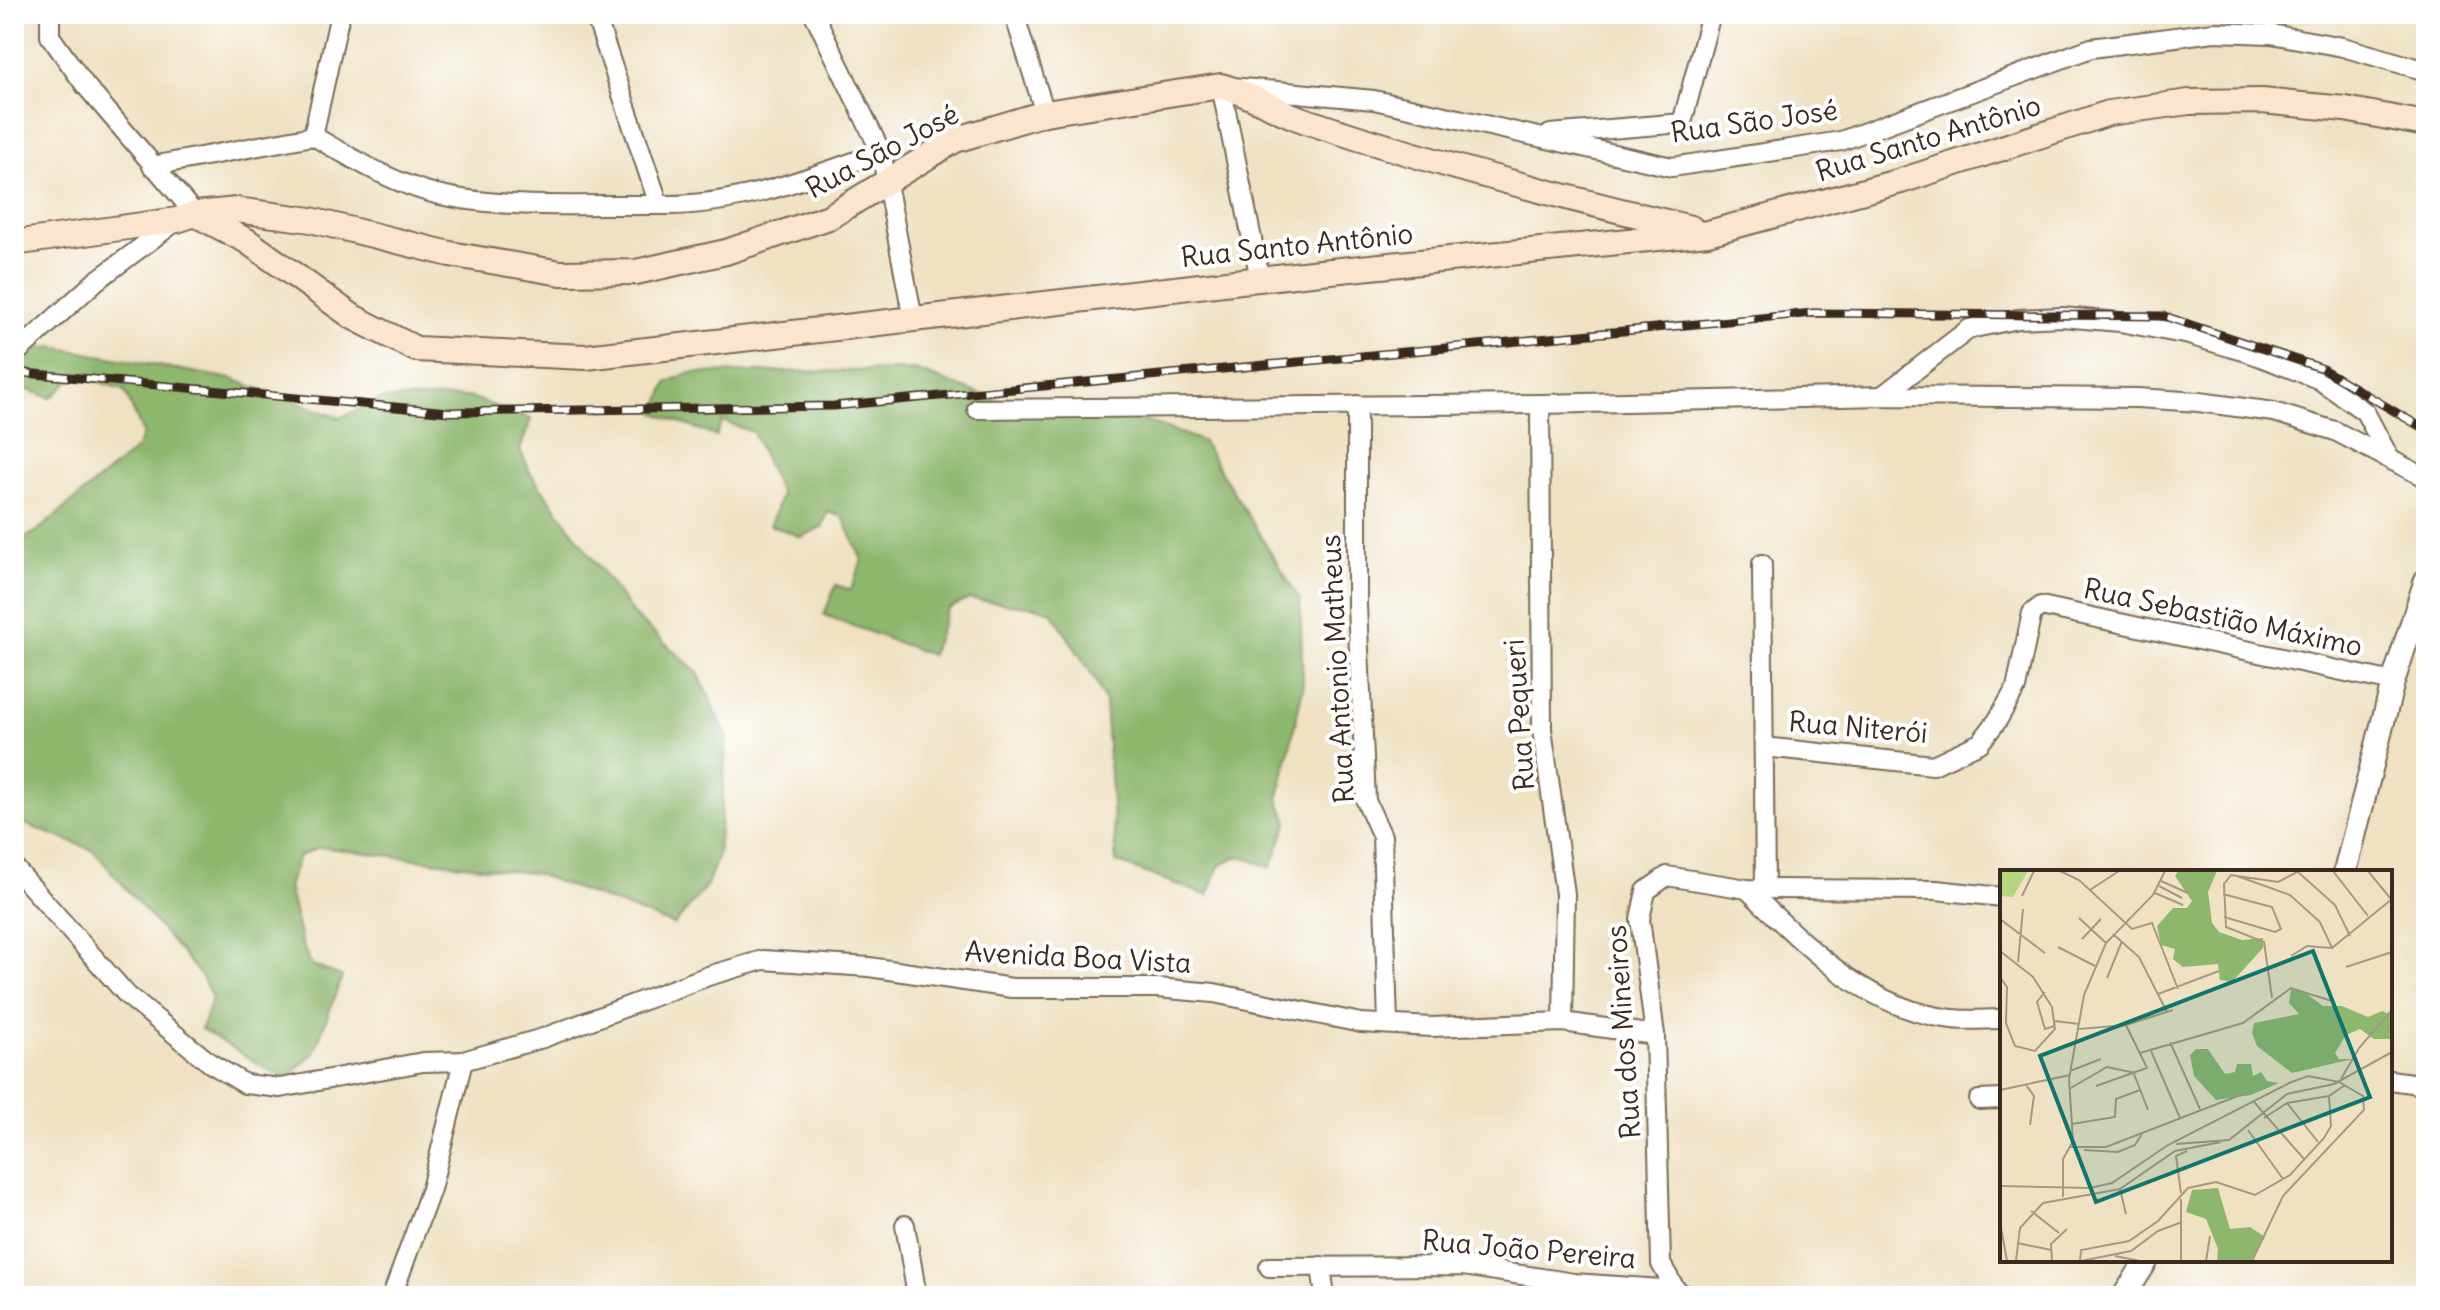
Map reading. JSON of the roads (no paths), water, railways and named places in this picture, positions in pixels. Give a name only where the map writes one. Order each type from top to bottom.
[{"type":"main road","name":"Rua São José","points":[[14,243],[237,210],[311,220],[450,254],[561,273],[636,272],[726,252],[829,217],[955,140],[1045,113],[1221,86],[1244,92],[1302,120],[1556,196],[1708,233]]},
{"type":"main road","name":"Rua Santo Antônio","points":[[186,217],[247,241],[353,317],[416,349],[586,357],[1260,279],[1708,233],[1901,181],[2109,113],[2189,102],[2262,101],[2345,109],[2426,124]]},
{"type":"street","points":[[14,355],[96,281],[186,217],[152,166],[85,85],[50,36],[50,14]]},
{"type":"street","points":[[152,166],[313,136],[340,14]]},
{"type":"street","points":[[595,14],[659,205]]},
{"type":"street","points":[[814,14],[881,152],[913,319]]},
{"type":"street","points":[[1014,14],[1045,113]]},
{"type":"street","points":[[1533,136],[1682,123],[1711,14]]},
{"type":"street","name":"Rua São José","points":[[1221,86],[1374,100],[1672,167],[1841,141],[2091,48],[2215,23],[2314,42],[2426,71]]},
{"type":"street","points":[[1221,86],[1260,279]]},
{"type":"street","name":"Rua São José","points":[[313,136],[369,169],[435,194],[494,202],[692,206],[775,190],[881,152]]},
{"type":"street","points":[[1882,396],[1969,329],[2018,319],[2062,317],[2120,322],[2189,335],[2253,354],[2318,379],[2365,412],[2389,457]]},
{"type":"street","points":[[977,409],[1540,404],[1882,396],[2137,398],[2274,412],[2335,431],[2426,478]]},
{"type":"street","name":"Rua Pequeri","points":[[1540,404],[1542,729],[1565,894],[1563,1022]]},
{"type":"street","name":"Rua Antonio Matheus","points":[[1357,405],[1357,606],[1366,801],[1382,836],[1388,1024]]},
{"type":"street","name":"Rua Niterói","points":[[1756,889],[1764,747],[1762,564]]},
{"type":"street","points":[[2346,870],[2393,682],[2426,580]]},
{"type":"street","name":"Rua Niterói","points":[[1764,747],[1933,765],[1980,743],[2016,688],[2032,613],[2041,606]]},
{"type":"street","name":"Rua Sebastião Máximo","points":[[2041,606],[2393,682]]},
{"type":"street","name":"Avenida Boa Vista","points":[[14,867],[127,995],[210,1063],[245,1084],[280,1088],[423,1062],[463,1061],[543,1038],[708,976],[763,960],[869,967],[1012,988],[1157,988],[1214,993],[1361,1023],[1432,1027],[1563,1022],[1655,1035]]},
{"type":"street","name":"Rua dos Mineiros","points":[[1681,1293],[1661,1264],[1655,1035],[1640,919],[1646,891],[1667,876],[1756,889],[1936,890],[2000,897]]},
{"type":"street","points":[[1756,889],[1792,933],[1853,982],[1898,1006],[1952,1019],[2000,1019]]},
{"type":"street","points":[[392,1296],[431,1189],[463,1061]]},
{"type":"street","points":[[2392,1080],[2426,1085]]},
{"type":"street","points":[[1979,1100],[2000,1099]]},
{"type":"street","points":[[905,1225],[917,1296]]},
{"type":"street","points":[[2124,1296],[2146,1262]]},
{"type":"street","points":[[1321,1266],[1325,1296]]},
{"type":"street","name":"Rua João Pereira","points":[[1269,1267],[1463,1266],[1574,1283],[1681,1293]]},
{"type":"railway","points":[[14,372],[449,412],[834,406],[1813,313],[2164,316],[2321,368],[2426,430]]}]
